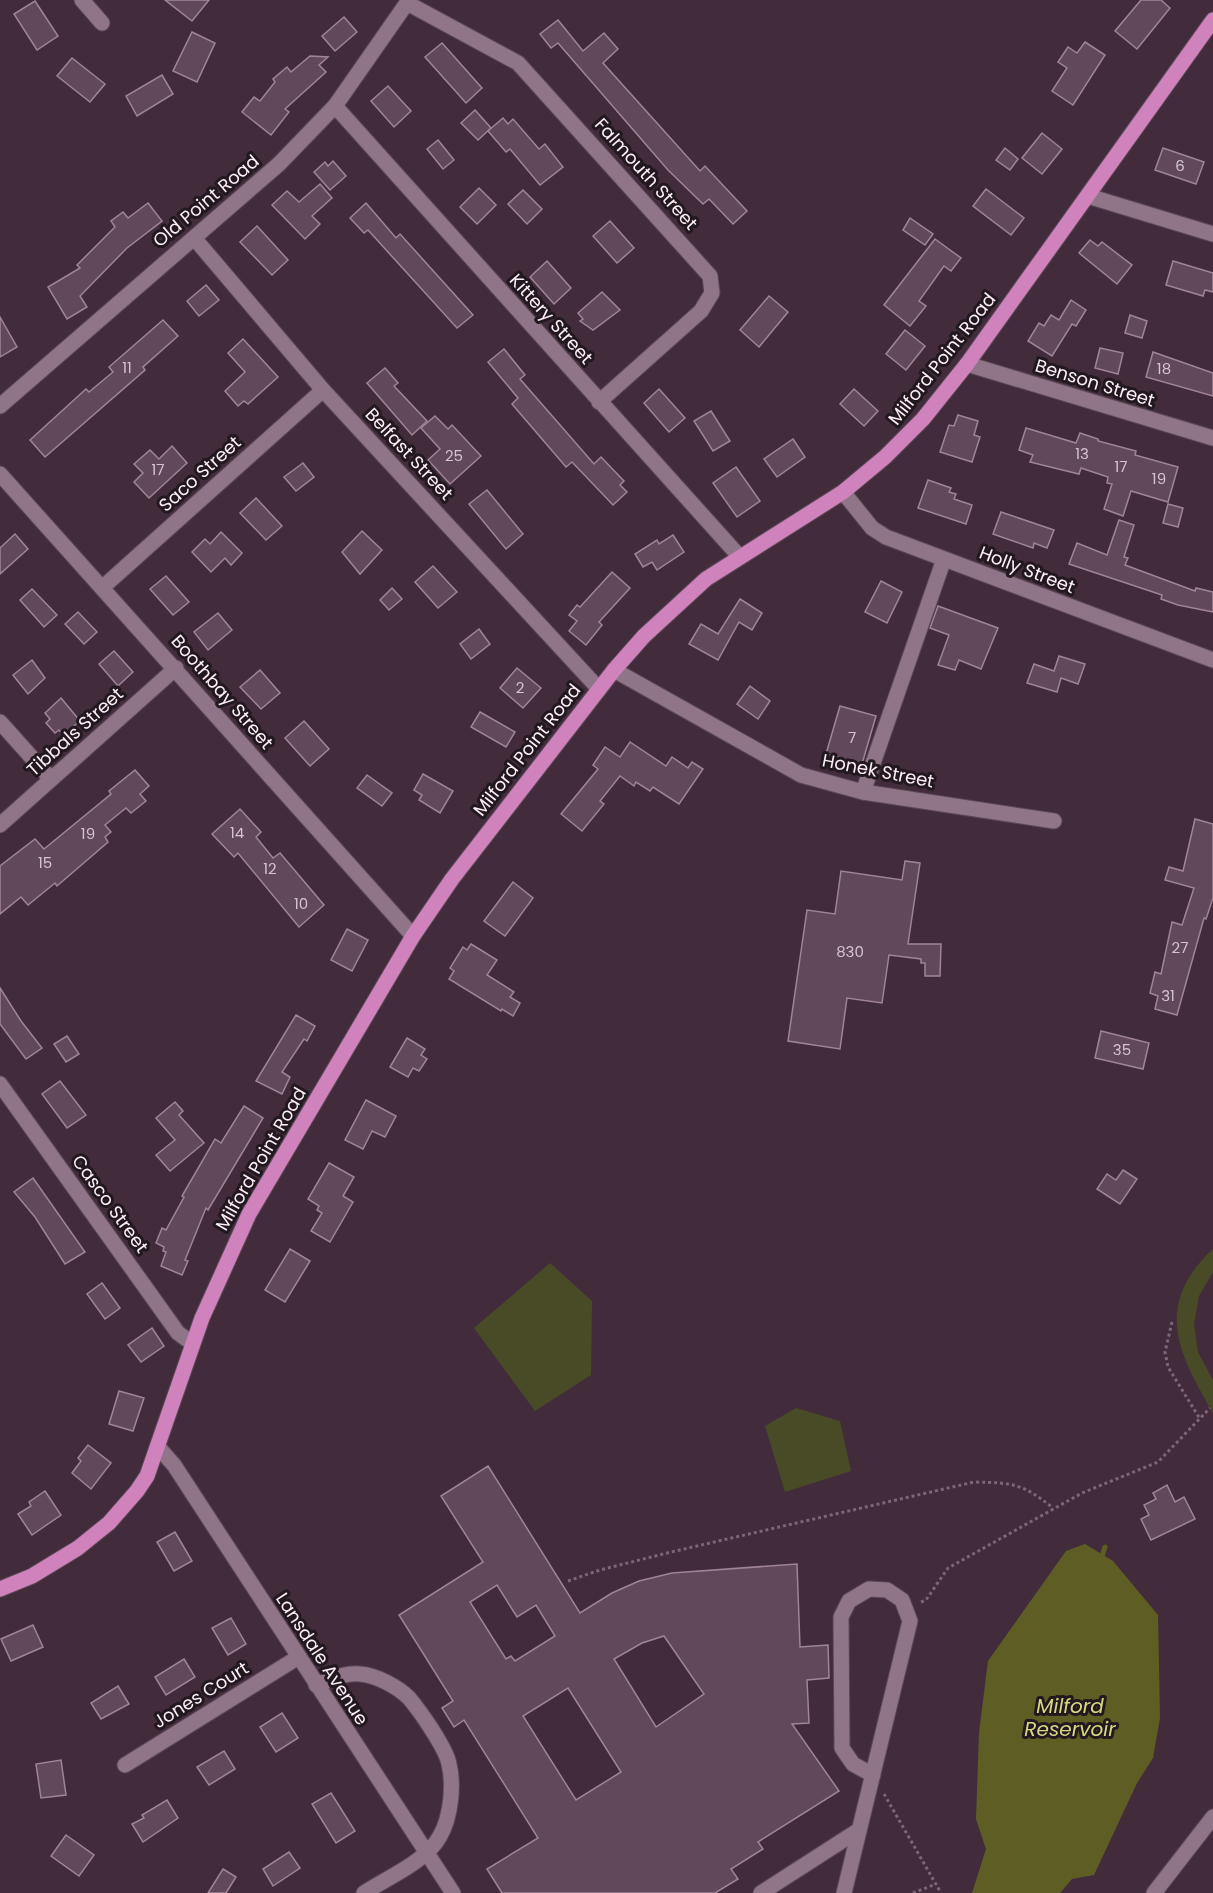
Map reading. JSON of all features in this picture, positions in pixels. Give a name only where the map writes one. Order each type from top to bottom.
[{"type":"main road","name":"Milford Point Road","points":[[0,1589],[56,1562],[97,1534],[137,1491],[147,1476],[192,1343],[221,1271],[249,1214],[413,936],[458,871],[599,689],[677,603],[739,556],[843,492],[906,437],[967,364],[1212,25]]},
{"type":"street","points":[[82,0],[102,23]]},
{"type":"street","name":"Old Point Road","points":[[0,406],[279,164],[335,106],[408,2]]},
{"type":"street","name":"Falmouth Street","points":[[408,2],[518,63],[710,276],[712,293],[701,310],[599,402]]},
{"type":"street","name":"Kittery Street","points":[[335,106],[739,556]]},
{"type":"street","points":[[1088,196],[1213,234]]},
{"type":"street","name":"Belfast Street","points":[[195,239],[323,390],[599,689]]},
{"type":"street","name":"Benson Street","points":[[967,364],[1213,438]]},
{"type":"street","name":"Saco Street","points":[[103,588],[323,390]]},
{"type":"street","name":"Boothbay Street","points":[[0,474],[176,668],[413,936]]},
{"type":"street","name":"Holly Street","points":[[843,492],[879,533],[1213,660]]},
{"type":"street","points":[[863,792],[944,559]]},
{"type":"street","name":"Tibbals Street","points":[[0,825],[176,668]]},
{"type":"street","name":"Honek Street","points":[[614,670],[801,775],[863,792],[1054,821]]},
{"type":"street","points":[[0,722],[51,779]]},
{"type":"street","name":"Casco Street","points":[[0,1084],[179,1335],[192,1343]]},
{"type":"street","name":"Lansdale Avenue","points":[[158,1447],[174,1465],[297,1658],[453,1893]]},
{"type":"street","points":[[844,1893],[859,1830],[873,1775],[910,1622],[902,1600],[887,1590],[869,1589],[849,1601],[841,1617],[842,1748],[853,1764],[873,1775]]},
{"type":"street","name":"Jones Court","points":[[125,1765],[297,1658]]},
{"type":"street","points":[[316,1685],[354,1673],[380,1680],[408,1698],[445,1752],[451,1772],[450,1800],[441,1834],[427,1853],[364,1893]]},
{"type":"street","points":[[1154,1893],[1213,1817]]},
{"type":"street","points":[[761,1893],[859,1830]]},
{"type":"path","points":[[1172,1322],[1165,1352],[1168,1367],[1200,1419]]},
{"type":"path","points":[[905,1609],[926,1600],[948,1568],[1053,1508],[1158,1462],[1210,1408]]},
{"type":"path","points":[[568,1581],[600,1570],[670,1552],[974,1482],[1014,1483],[1053,1508]]},
{"type":"path","points":[[873,1775],[941,1893]]},
{"type":"path","points":[[913,1893],[936,1884]]},
{"type":"green space","points":[[1213,1249],[1213,1272],[1199,1296],[1194,1324],[1198,1352],[1213,1380],[1213,1413],[1200,1391],[1182,1350],[1177,1330],[1177,1310],[1183,1290],[1194,1270]]},
{"type":"green space","points":[[550,1263],[592,1301],[591,1375],[535,1411],[474,1328]]},
{"type":"green space","points":[[796,1408],[840,1421],[851,1471],[785,1492],[765,1426]]},
{"type":"water","name":"Milford Reservoir","points":[[1085,1544],[1113,1561],[1158,1615],[1160,1718],[1153,1758],[1137,1783],[1094,1875],[1072,1879],[1060,1893],[972,1893],[986,1849],[976,1819],[979,1733],[988,1661],[1066,1551]]},
{"type":"building","points":[[165,0],[209,0],[192,21]]},
{"type":"building","points":[[1141,0],[1161,0],[1170,8],[1137,49],[1115,31]]},
{"type":"building","points":[[35,1],[58,36],[37,50],[14,14]]},
{"type":"building","points":[[344,17],[357,32],[335,51],[322,36]]},
{"type":"building","points":[[558,20],[583,51],[604,33],[618,49],[603,63],[700,171],[705,166],[747,211],[733,224],[709,199],[703,204],[668,170],[558,43],[551,48],[540,34]]},
{"type":"building","points":[[192,32],[215,43],[197,82],[173,71]]},
{"type":"building","points":[[1085,42],[1105,55],[1073,105],[1052,91],[1067,68],[1058,62],[1068,47],[1077,53]]},
{"type":"building","points":[[442,43],[482,88],[466,103],[425,57]]},
{"type":"building","points":[[310,56],[328,57],[319,65],[326,72],[285,109],[289,112],[271,135],[242,112],[254,97],[260,101],[275,82],[273,79],[287,67],[291,72]]},
{"type":"building","points":[[72,58],[105,84],[90,102],[57,76]]},
{"type":"building","points":[[162,75],[173,94],[137,116],[126,96]]},
{"type":"building","points":[[388,86],[411,111],[394,127],[371,101]]},
{"type":"building","points":[[475,110],[491,128],[478,140],[461,123]]},
{"type":"building","points":[[503,118],[508,124],[513,119],[539,149],[545,144],[563,167],[540,185],[510,149],[506,152],[488,131]]},
{"type":"building","points":[[1042,133],[1062,149],[1042,174],[1022,158]]},
{"type":"building","points":[[438,140],[454,160],[443,169],[427,149]]},
{"type":"building","points":[[1005,148],[1018,159],[1010,170],[996,160]]},
{"type":"building","points":[[1163,148],[1204,162],[1196,184],[1155,170]]},
{"type":"building","points":[[333,161],[346,176],[330,190],[314,172],[325,162],[328,166]]},
{"type":"building","points":[[320,184],[332,198],[312,216],[320,224],[305,239],[272,205],[287,191],[299,202]]},
{"type":"building","points":[[479,188],[496,205],[477,224],[460,207]]},
{"type":"building","points":[[986,189],[1024,218],[1011,235],[973,206]]},
{"type":"building","points":[[523,190],[542,209],[527,224],[508,204]]},
{"type":"building","points":[[148,203],[162,221],[127,248],[80,296],[87,307],[67,319],[48,287],[80,268],[77,265],[115,227],[111,221],[123,212],[128,218]]},
{"type":"building","points":[[366,203],[396,238],[400,234],[473,315],[457,328],[368,230],[364,233],[350,218]]},
{"type":"building","points":[[910,218],[933,234],[925,245],[903,230]]},
{"type":"building","points":[[610,221],[634,248],[617,263],[593,236]]},
{"type":"building","points":[[257,226],[288,260],[272,275],[240,242]]},
{"type":"building","points":[[935,239],[961,258],[951,271],[944,266],[919,301],[926,306],[910,326],[884,305]]},
{"type":"building","points":[[1090,240],[1098,246],[1102,242],[1132,265],[1117,284],[1079,253]]},
{"type":"building","points":[[547,261],[571,288],[554,304],[530,277]]},
{"type":"building","points":[[1173,261],[1213,273],[1213,292],[1205,290],[1203,296],[1166,285]]},
{"type":"building","points":[[206,285],[219,300],[199,316],[187,301]]},
{"type":"building","points":[[602,292],[620,310],[593,330],[580,321],[583,319],[578,313]]},
{"type":"building","points":[[769,296],[788,312],[759,347],[740,330]]},
{"type":"building","points":[[1071,300],[1086,310],[1076,326],[1072,324],[1052,356],[1028,341],[1039,323],[1044,326],[1051,315],[1059,320]]},
{"type":"building","points":[[1130,315],[1147,321],[1142,338],[1125,333]]},
{"type":"building","points":[[0,317],[17,347],[0,357]]},
{"type":"building","points":[[163,320],[178,336],[143,367],[145,370],[45,457],[30,440],[86,389],[89,392],[113,372],[109,367]]},
{"type":"building","points":[[905,330],[925,346],[906,370],[886,354]]},
{"type":"building","points":[[243,339],[278,377],[248,404],[244,401],[238,406],[225,391],[245,372],[228,353]]},
{"type":"building","points":[[1100,348],[1123,353],[1118,374],[1095,368]]},
{"type":"building","points":[[504,349],[525,375],[520,379],[594,464],[601,457],[624,481],[620,485],[627,492],[613,505],[572,462],[566,467],[512,404],[518,398],[488,362]]},
{"type":"building","points":[[1153,352],[1213,373],[1213,396],[1146,377]]},
{"type":"building","points":[[385,368],[398,383],[394,386],[427,421],[412,435],[367,383]]},
{"type":"building","points":[[659,389],[685,418],[669,432],[644,403]]},
{"type":"building","points":[[854,389],[878,411],[864,426],[840,404]]},
{"type":"building","points":[[711,411],[730,441],[713,451],[694,421]]},
{"type":"building","points":[[958,415],[978,421],[974,435],[980,437],[972,462],[940,452],[949,425],[954,426]]},
{"type":"building","points":[[435,416],[448,429],[452,425],[481,456],[450,484],[428,460],[440,449],[421,428]]},
{"type":"building","points":[[1026,428],[1076,443],[1080,433],[1098,439],[1098,441],[1136,451],[1135,455],[1178,467],[1168,502],[1131,491],[1123,516],[1104,509],[1112,484],[1107,483],[1108,477],[1081,468],[1079,474],[1030,462],[1033,455],[1019,450]]},
{"type":"building","points":[[793,439],[805,457],[777,477],[764,459]]},
{"type":"building","points":[[172,446],[187,463],[149,498],[134,482],[143,473],[134,464],[150,450],[159,459]]},
{"type":"building","points":[[303,463],[314,477],[296,491],[284,477]]},
{"type":"building","points":[[736,467],[760,501],[737,517],[713,483]]},
{"type":"building","points":[[928,480],[951,488],[949,492],[956,494],[954,499],[972,505],[966,524],[918,508]]},
{"type":"building","points":[[487,490],[523,534],[506,549],[469,504]]},
{"type":"building","points":[[256,498],[282,526],[266,540],[240,513]]},
{"type":"building","points":[[1168,504],[1183,508],[1178,527],[1163,523]]},
{"type":"building","points":[[1001,512],[1054,530],[1047,548],[1034,543],[1033,548],[993,534]]},
{"type":"building","points":[[1119,520],[1134,525],[1124,557],[1128,558],[1125,565],[1195,591],[1196,588],[1213,592],[1213,612],[1178,605],[1161,599],[1162,595],[1069,564],[1077,543],[1107,555]]},
{"type":"building","points":[[362,531],[382,550],[360,574],[342,552]]},
{"type":"building","points":[[221,532],[242,553],[231,565],[225,558],[211,572],[192,552],[205,539],[210,544]]},
{"type":"building","points":[[15,534],[28,549],[0,574],[0,548]]},
{"type":"building","points":[[673,535],[684,552],[657,570],[652,562],[643,567],[635,554],[657,540],[659,544]]},
{"type":"building","points":[[433,566],[457,592],[438,608],[415,582]]},
{"type":"building","points":[[612,572],[630,588],[599,622],[602,625],[586,645],[569,631],[577,621],[569,615],[577,605],[580,607]]},
{"type":"building","points":[[166,576],[189,602],[173,615],[150,589]]},
{"type":"building","points":[[881,581],[902,592],[887,623],[865,612]]},
{"type":"building","points":[[392,588],[402,599],[389,610],[380,600]]},
{"type":"building","points":[[32,589],[57,615],[44,627],[20,600]]},
{"type":"building","points":[[740,599],[762,613],[752,630],[739,622],[718,660],[689,644],[701,624],[718,634]]},
{"type":"building","points":[[938,606],[998,628],[981,669],[959,660],[955,670],[938,665],[949,635],[930,628]]},
{"type":"building","points":[[78,612],[97,632],[84,644],[65,624]]},
{"type":"building","points":[[218,613],[232,630],[208,650],[194,632]]},
{"type":"building","points":[[479,629],[490,644],[471,659],[460,644]]},
{"type":"building","points":[[114,651],[133,672],[118,686],[99,664]]},
{"type":"building","points":[[1059,656],[1085,664],[1078,684],[1061,678],[1057,692],[1027,683],[1034,664],[1054,671]]},
{"type":"building","points":[[32,660],[45,678],[28,694],[13,675]]},
{"type":"building","points":[[517,668],[541,688],[523,708],[500,688]]},
{"type":"building","points":[[260,670],[280,693],[261,709],[240,687]]},
{"type":"building","points":[[750,686],[770,701],[758,719],[737,704]]},
{"type":"building","points":[[61,698],[80,721],[63,735],[59,730],[55,733],[46,723],[50,719],[45,713]]},
{"type":"building","points":[[840,706],[876,716],[862,764],[826,754]]},
{"type":"building","points":[[480,712],[515,732],[506,747],[471,727]]},
{"type":"building","points":[[304,721],[329,749],[310,766],[285,738]]},
{"type":"building","points":[[630,742],[666,766],[672,757],[688,768],[692,762],[703,769],[679,804],[653,787],[650,791],[636,782],[634,786],[620,776],[600,801],[604,804],[582,831],[561,814],[598,769],[593,765],[605,747],[620,757]]},
{"type":"building","points":[[135,770],[149,786],[140,794],[146,801],[131,813],[126,808],[105,825],[111,832],[105,837],[108,842],[57,886],[55,883],[28,905],[21,897],[0,914],[0,866],[35,839],[44,849],[111,794],[109,791]]},
{"type":"building","points":[[423,774],[453,791],[440,813],[419,800],[422,795],[414,790]]},
{"type":"building","points":[[367,775],[392,793],[382,806],[357,788]]},
{"type":"building","points":[[240,809],[261,832],[256,837],[273,858],[280,853],[324,905],[299,927],[238,853],[234,857],[212,834]]},
{"type":"building","points":[[1195,819],[1213,824],[1213,898],[1206,919],[1204,918],[1177,1015],[1155,1009],[1158,996],[1150,993],[1155,972],[1161,974],[1172,922],[1182,925],[1194,888],[1165,880],[1169,867],[1183,871]]},
{"type":"building","points":[[905,861],[920,863],[908,944],[941,944],[940,976],[925,976],[925,963],[921,963],[921,959],[889,955],[882,1003],[847,998],[840,1049],[788,1041],[807,910],[835,914],[841,871],[902,880]]},
{"type":"building","points":[[513,882],[533,898],[505,936],[484,921]]},
{"type":"building","points":[[347,929],[368,940],[352,971],[331,960]]},
{"type":"building","points":[[471,944],[497,960],[487,975],[514,992],[510,997],[520,1003],[513,1016],[449,979],[454,971],[450,968],[463,947],[467,950]]},
{"type":"building","points":[[0,988],[42,1048],[26,1059],[0,1024]]},
{"type":"building","points":[[296,1015],[315,1026],[307,1041],[304,1039],[282,1072],[290,1077],[282,1094],[256,1081]]},
{"type":"building","points":[[1101,1031],[1149,1043],[1143,1069],[1095,1058]]},
{"type":"building","points":[[67,1036],[79,1054],[66,1062],[54,1044]]},
{"type":"building","points":[[407,1038],[425,1049],[421,1055],[427,1059],[419,1071],[413,1068],[408,1077],[390,1067]]},
{"type":"building","points":[[60,1081],[86,1115],[67,1128],[42,1094]]},
{"type":"building","points":[[366,1100],[396,1116],[385,1137],[372,1131],[363,1149],[345,1140]]},
{"type":"building","points":[[175,1102],[183,1111],[179,1115],[204,1143],[170,1171],[156,1155],[175,1140],[156,1118]]},
{"type":"building","points":[[244,1106],[263,1118],[208,1210],[206,1208],[185,1260],[188,1261],[182,1275],[161,1266],[166,1252],[163,1251],[164,1247],[156,1243],[162,1228],[166,1230],[184,1197],[182,1196],[215,1139],[221,1143]]},
{"type":"building","points":[[329,1163],[354,1177],[343,1196],[353,1202],[330,1242],[311,1231],[322,1213],[317,1210],[319,1206],[308,1199]]},
{"type":"building","points":[[1123,1170],[1137,1179],[1120,1204],[1097,1189],[1107,1174],[1116,1180]]},
{"type":"building","points":[[33,1178],[85,1252],[65,1264],[35,1217],[14,1192]]},
{"type":"building","points":[[290,1249],[310,1261],[285,1302],[265,1290]]},
{"type":"building","points":[[102,1283],[120,1308],[105,1319],[87,1294]]},
{"type":"building","points":[[152,1328],[164,1346],[141,1362],[128,1345]]},
{"type":"building","points":[[119,1391],[144,1398],[133,1431],[109,1424]]},
{"type":"building","points":[[88,1445],[111,1463],[91,1489],[72,1473],[81,1461],[78,1458]]},
{"type":"building","points":[[488,1466],[580,1613],[612,1593],[639,1581],[672,1573],[797,1564],[800,1647],[828,1645],[829,1678],[807,1680],[809,1723],[792,1724],[839,1791],[758,1842],[763,1849],[731,1869],[738,1879],[715,1893],[502,1893],[487,1869],[538,1838],[464,1720],[454,1727],[442,1708],[453,1701],[399,1615],[483,1562],[441,1496]],"holes":[[[497,1585],[517,1617],[536,1605],[555,1636],[515,1661],[511,1656],[506,1659],[470,1602]],[[664,1636],[704,1694],[656,1727],[614,1659],[642,1643]],[[568,1688],[621,1772],[576,1800],[523,1716]]]},
{"type":"building","points":[[1167,1485],[1175,1502],[1184,1497],[1195,1519],[1151,1540],[1141,1519],[1149,1515],[1144,1505],[1156,1499],[1153,1493]]},
{"type":"building","points":[[45,1491],[61,1515],[32,1535],[18,1514],[31,1506],[29,1502]]},
{"type":"building","points":[[175,1532],[192,1561],[174,1571],[157,1542]]},
{"type":"building","points":[[231,1618],[246,1644],[228,1655],[212,1628]]},
{"type":"building","points":[[33,1625],[43,1647],[11,1661],[1,1639]]},
{"type":"building","points":[[184,1659],[195,1677],[166,1695],[155,1677]]},
{"type":"building","points":[[118,1686],[129,1704],[101,1719],[91,1703]]},
{"type":"building","points":[[282,1713],[298,1738],[276,1752],[260,1727]]},
{"type":"building","points":[[224,1751],[235,1769],[209,1785],[197,1767]]},
{"type":"building","points":[[61,1760],[66,1795],[41,1798],[36,1764]]},
{"type":"building","points":[[331,1793],[355,1831],[336,1843],[312,1804]]},
{"type":"building","points":[[167,1800],[178,1818],[143,1842],[132,1824],[144,1818],[142,1815]]},
{"type":"building","points":[[66,1835],[94,1855],[79,1876],[51,1856]]},
{"type":"building","points":[[289,1852],[300,1868],[273,1886],[263,1869]]},
{"type":"building","points":[[223,1869],[236,1877],[226,1893],[208,1893]]},
{"type":"waterway","points":[[1101,1559],[1105,1547]]}]
